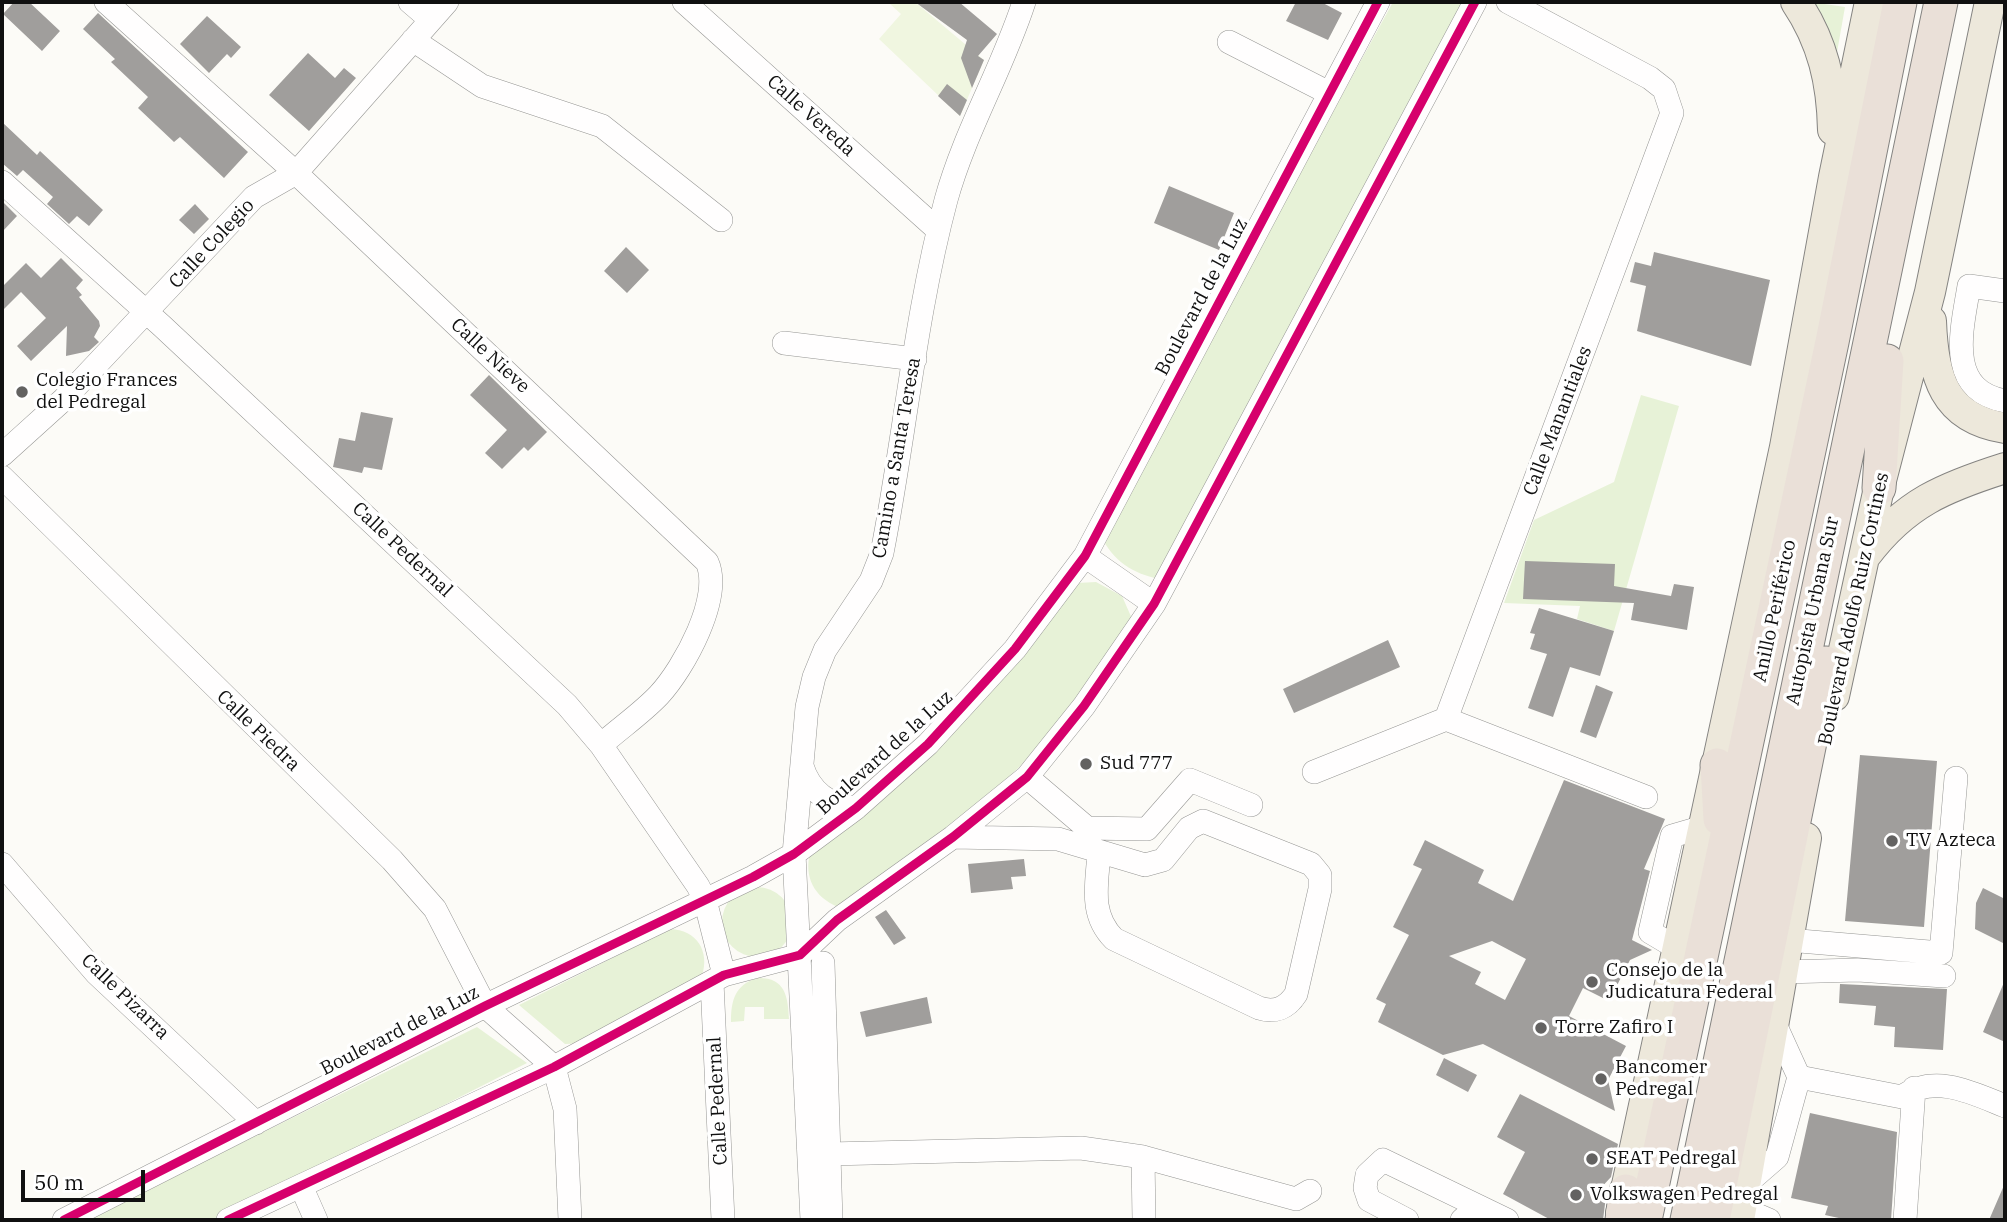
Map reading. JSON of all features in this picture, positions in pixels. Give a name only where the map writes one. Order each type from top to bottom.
[{"type":"highway","name":"Anillo Periférico","points":[[1645,1220],[1832,342],[1900,2]]},
{"type":"highway","name":"Autopista Urbana Sur","points":[[1669,1220],[1916,2]]},
{"type":"highway","name":"Autopista Urbana Sur","points":[[1687,1220],[1941,2]]},
{"type":"highway","points":[[1735,1208],[1887,361],[1957,2]]},
{"type":"highway","points":[[1785,447],[1832,342]]},
{"type":"highway","points":[[1879,488],[1887,361]]},
{"type":"highway","points":[[1717,765],[1722,864]]},
{"type":"main road","points":[[1796,2],[1816,35],[1827,67],[1832,106],[1834,177]]},
{"type":"main road","points":[[1622,1211],[1785,447],[1834,177],[1870,2]]},
{"type":"main road","name":"Boulevard Adolfo Ruiz Cortines","points":[[1735,1208],[1755,1130],[1818,769],[1879,488],[1930,292],[1990,2]]},
{"type":"main road","points":[[1930,292],[1932,347],[1936,370],[1945,393],[1968,416],[2005,428]]},
{"type":"main road","points":[[1862,561],[1886,528],[1911,508],[1951,486],[2005,468]]},
{"type":"street","name":"Calle Nieve","points":[[106,2],[296,173],[708,562],[713,577],[711,598],[679,667],[659,695],[601,745]]},
{"type":"street","points":[[410,2],[431,20]]},
{"type":"street","name":"Calle Colegio","points":[[2,455],[64,399],[254,197],[296,173],[447,2]]},
{"type":"street","name":"Calle Vereda","points":[[684,2],[938,230]]},
{"type":"street","name":"Camino a Santa Teresa","points":[[813,1220],[794,853],[810,692],[819,663],[832,637],[871,581],[882,553],[938,230],[968,135],[1024,2]]},
{"type":"street","name":"Boulevard de la Luz","points":[[64,1220],[794,853],[856,808],[928,744],[985,684],[1085,556],[1378,2]]},
{"type":"street","points":[[238,1218],[554,1067],[718,979],[800,955],[866,897],[953,838],[1027,777],[1093,695],[1154,604],[1475,2]]},
{"type":"street","name":"Calle Manantiales","points":[[1446,719],[1672,113],[1664,89],[1650,78],[1508,2]]},
{"type":"street","points":[[413,40],[482,86],[602,126],[721,220]]},
{"type":"street","points":[[1229,42],[1329,93]]},
{"type":"street","name":"Calle Pedernal","points":[[2,182],[559,697],[601,745],[705,900],[718,979],[723,1220]]},
{"type":"street","points":[[2005,291],[1969,286],[1960,339],[1961,356],[1968,376],[1984,394],[2005,401]]},
{"type":"street","points":[[785,343],[915,359]]},
{"type":"street","name":"Calle Piedra","points":[[2,477],[392,860],[435,909],[485,1006]]},
{"type":"street","points":[[1085,556],[1154,604]]},
{"type":"street","points":[[1314,772],[1446,719],[1646,797]]},
{"type":"street","points":[[801,765],[818,794],[836,805],[856,808]]},
{"type":"street","points":[[1027,777],[1087,828],[1147,829],[1190,780],[1251,805]]},
{"type":"street","points":[[1788,940],[1941,953],[1955,778]]},
{"type":"street","points":[[953,838],[1058,839],[1137,865],[1154,863],[1170,854],[1189,828],[1203,821],[1311,864],[1320,875],[1320,889],[1296,994],[1292,1001],[1279,1009],[1259,1008],[1114,939],[1102,925],[1096,906],[1099,853]]},
{"type":"street","name":"Calle Pizarra","points":[[2,864],[96,973],[256,1123]]},
{"type":"street","points":[[823,963],[831,1220]]},
{"type":"street","points":[[1783,972],[1858,970],[1944,976]]},
{"type":"street","points":[[485,1006],[554,1067],[565,1109],[569,1220]]},
{"type":"street","points":[[1769,1220],[1735,1208],[1777,1157],[1799,1077],[1774,1022]]},
{"type":"street","points":[[1799,1077],[1902,1097],[1914,1087],[1958,1087],[2005,1106]]},
{"type":"street","points":[[1905,1220],[1914,1087]]},
{"type":"street","points":[[829,1154],[1072,1148],[1143,1157],[1296,1199],[1310,1191]]},
{"type":"street","points":[[1143,1157],[1144,1220]]},
{"type":"street","points":[[1406,1220],[1369,1200],[1365,1181],[1376,1163],[1383,1160],[1451,1195],[1471,1200],[1491,1219]]},
{"type":"street","points":[[301,1186],[316,1220]]},
{"type":"street","points":[[1449,1220],[1453,1211],[1451,1195]]},
{"type":"street","points":[[1462,1220],[1472,1211],[1491,1219]]},
{"type":"green space","points":[[915,2],[984,60],[960,116],[879,39],[901,14],[890,4]]},
{"type":"green space","points":[[1393,2],[1467,2],[1160,579],[1141,574],[1111,553],[1101,536]]},
{"type":"green space","points":[[1811,2],[1845,7],[1836,58]]},
{"type":"green space","points":[[1641,395],[1679,406],[1614,631],[1577,619],[1580,606],[1504,603],[1534,520],[1614,482]]},
{"type":"green space","points":[[1096,582],[1122,596],[1133,621],[1092,681],[1047,738],[993,792],[838,907],[823,898],[810,878],[810,853],[1077,583]]},
{"type":"green space","points":[[757,887],[782,897],[792,922],[782,947],[757,957],[732,947],[722,922],[732,897]]},
{"type":"green space","points":[[670,929],[688,933],[699,944],[704,958],[702,976],[592,1043],[565,1044],[519,1005]]},
{"type":"green space","points":[[757,978],[779,984],[788,1003],[789,1019],[764,1019],[764,1007],[745,1007],[744,1021],[731,1022],[736,994],[744,985]]},
{"type":"green space","points":[[477,1027],[527,1063],[217,1220],[85,1220]]},
{"type":"building","points":[[14,2],[29,2],[60,31],[42,51],[3,14]]},
{"type":"building","points":[[915,2],[959,2],[997,34],[978,56],[984,60],[972,88],[961,58],[967,40]]},
{"type":"building","points":[[1296,2],[1321,2],[1342,13],[1328,40],[1286,21]]},
{"type":"building","points":[[98,13],[248,152],[224,178],[180,137],[174,142],[138,108],[148,97],[111,62],[115,59],[83,29]]},
{"type":"building","points":[[207,16],[241,47],[231,58],[227,54],[209,73],[180,44]]},
{"type":"building","points":[[308,53],[335,78],[344,68],[356,78],[309,131],[269,95]]},
{"type":"building","points":[[947,84],[967,100],[960,116],[938,96]]},
{"type":"building","points":[[2,122],[37,155],[40,151],[103,210],[89,226],[77,216],[69,224],[47,204],[53,197],[23,170],[17,176],[2,163]]},
{"type":"building","points":[[1169,186],[1234,213],[1219,250],[1154,223]]},
{"type":"building","points":[[2,201],[17,216],[2,232]]},
{"type":"building","points":[[195,204],[209,219],[194,234],[179,220]]},
{"type":"building","points":[[626,247],[649,270],[627,293],[604,271]]},
{"type":"building","points":[[1654,252],[1770,280],[1751,366],[1637,331],[1646,286],[1630,282],[1635,262],[1651,266]]},
{"type":"building","points":[[61,258],[83,280],[76,288],[82,295],[79,297],[99,321],[100,326],[94,337],[99,342],[89,351],[66,356],[67,326],[31,361],[17,346],[46,318],[21,292],[2,311],[2,287],[26,263],[41,278]]},
{"type":"building","points":[[489,375],[547,432],[528,451],[524,447],[502,469],[485,453],[507,430],[470,395]]},
{"type":"building","points":[[361,412],[393,418],[382,470],[364,467],[362,473],[333,467],[339,438],[355,441]]},
{"type":"building","points":[[1525,561],[1615,564],[1614,586],[1671,596],[1674,584],[1694,587],[1687,630],[1631,620],[1634,603],[1523,599]]},
{"type":"building","points":[[1539,608],[1614,631],[1600,676],[1570,667],[1553,717],[1528,708],[1547,654],[1530,649],[1535,634],[1530,633]]},
{"type":"building","points":[[1388,640],[1400,667],[1294,713],[1283,689]]},
{"type":"building","points":[[1596,685],[1613,692],[1596,738],[1580,732]]},
{"type":"building","name":"TV Azteca","points":[[1860,755],[1937,761],[1924,927],[1845,921]]},
{"type":"building","points":[[1564,780],[1665,819],[1644,869],[1650,871],[1632,940],[1652,950],[1630,960],[1609,1001],[1583,988],[1569,1016],[1626,1046],[1608,1080],[1615,1111],[1483,1044],[1443,1055],[1378,1022],[1386,1004],[1376,999],[1409,935],[1393,927],[1422,869],[1413,865],[1425,840],[1484,870],[1478,883],[1513,901]],"holes":[[[1492,941],[1526,959],[1505,1000],[1475,984],[1481,972],[1449,956]]]},
{"type":"building","points":[[1024,859],[1026,876],[1011,877],[1013,889],[971,893],[968,864]]},
{"type":"building","points":[[1983,888],[2005,899],[2005,944],[1975,929],[1976,903]]},
{"type":"building","points":[[886,910],[906,938],[894,945],[875,917]]},
{"type":"building","points":[[2005,980],[2005,1042],[1983,1032]]},
{"type":"building","points":[[1840,984],[1947,989],[1943,1050],[1894,1047],[1895,1027],[1874,1025],[1876,1006],[1839,1003]]},
{"type":"building","points":[[927,997],[932,1023],[866,1037],[860,1012]]},
{"type":"building","points":[[1444,1058],[1477,1075],[1468,1092],[1436,1075]]},
{"type":"building","points":[[1520,1094],[1618,1144],[1611,1177],[1598,1191],[1606,1196],[1603,1220],[1551,1220],[1503,1194],[1525,1152],[1497,1137]]},
{"type":"building","points":[[1810,1113],[1897,1132],[1891,1220],[1848,1220],[1825,1215],[1828,1206],[1791,1198]]},
{"type":"building","points":[[2005,1183],[2005,1220],[1989,1220]]},
{"type":"cycle path","points":[[64,1220],[485,1006],[753,877],[794,854],[856,808],[928,744],[1015,649],[1085,556],[1378,2]]},
{"type":"cycle path","points":[[228,1220],[554,1067],[724,975],[800,955],[837,920],[953,837],[1027,777],[1084,706],[1154,604],[1475,2]]},
{"type":"place","name":"Colegio Frances del Pedregal","points":[[22,392]]},
{"type":"place","name":"Sud 777","points":[[1086,764]]},
{"type":"place","name":"TV Azteca","points":[[1892,841]]},
{"type":"place","name":"Consejo de la Judicatura Federal","points":[[1592,982]]},
{"type":"place","name":"Torre Zafiro I","points":[[1541,1028]]},
{"type":"place","name":"Bancomer Pedregal","points":[[1601,1079]]},
{"type":"place","name":"SEAT Pedregal","points":[[1592,1159]]},
{"type":"place","name":"Volkswagen Pedregal","points":[[1576,1195]]}]
